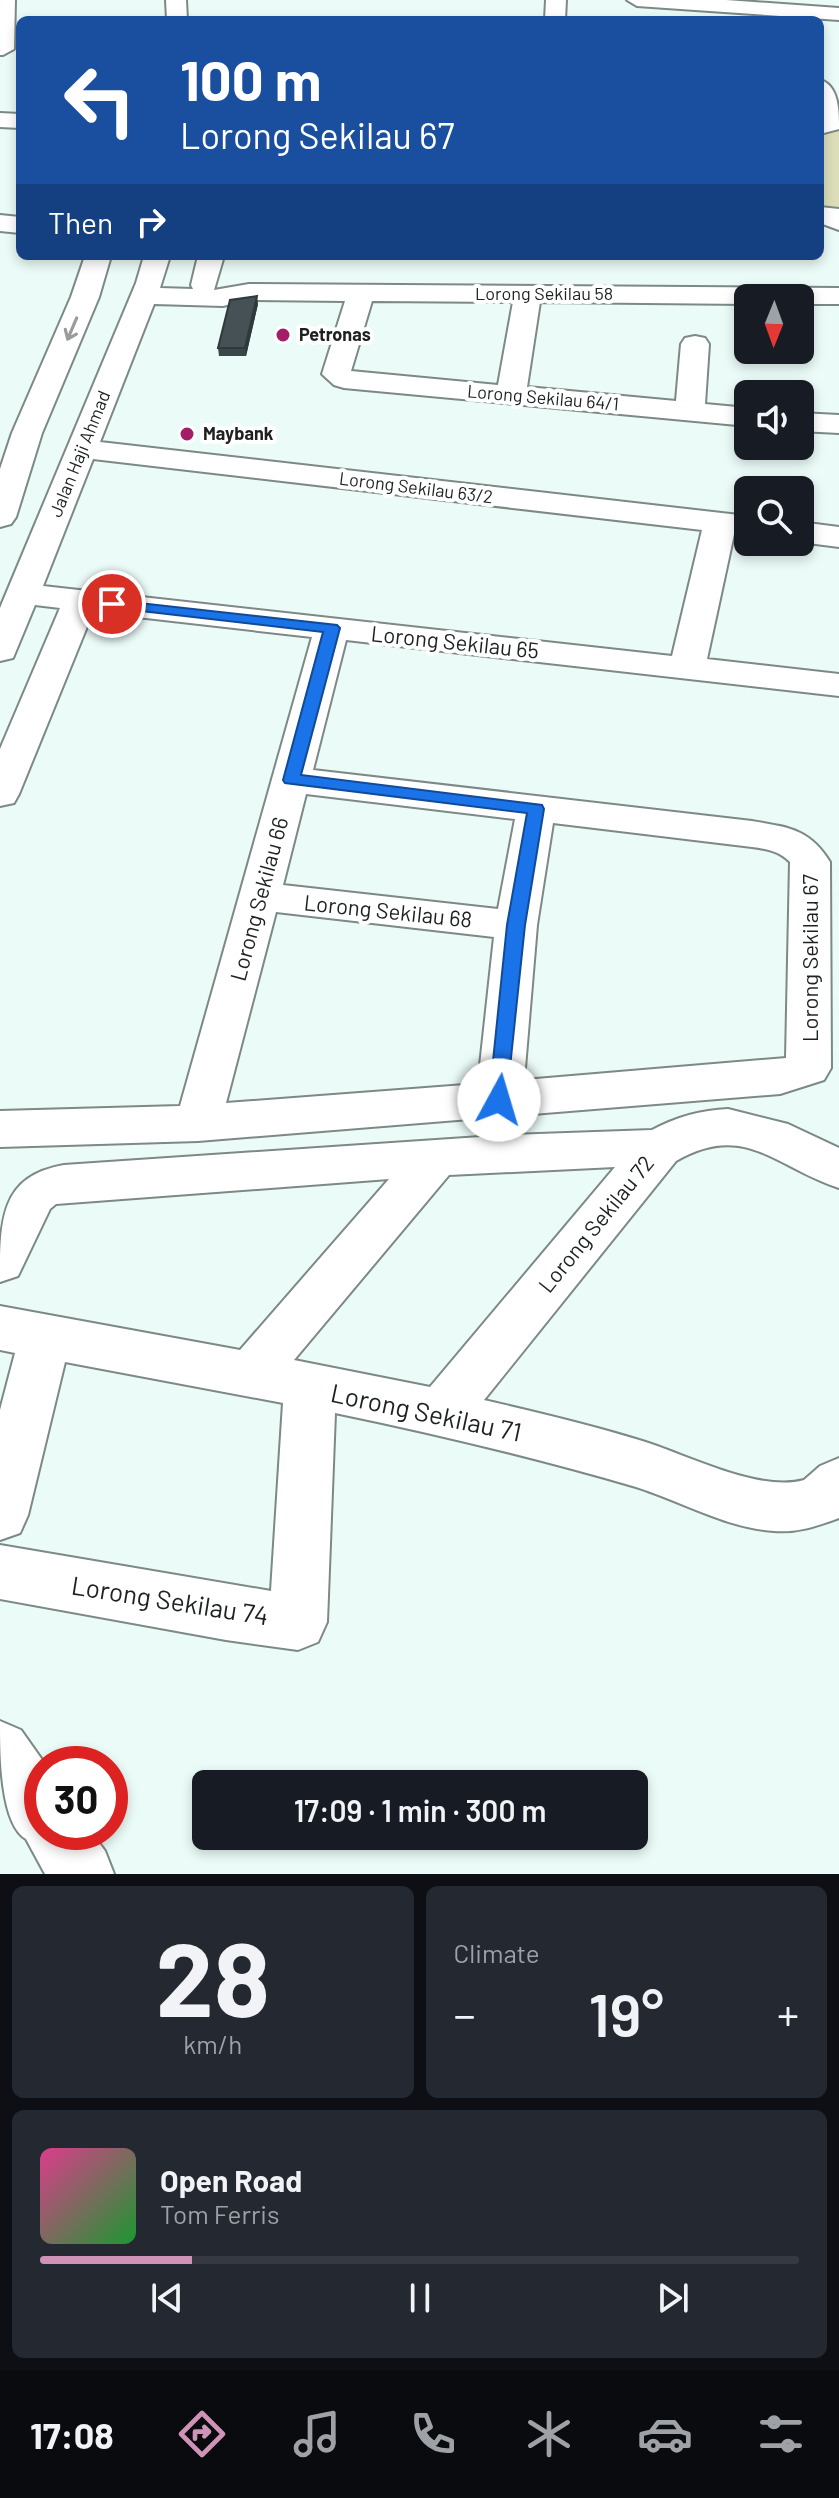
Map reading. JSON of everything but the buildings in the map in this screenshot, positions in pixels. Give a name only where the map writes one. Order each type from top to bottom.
[{"type":"street","points":[[5,0],[8,49]]},
{"type":"street","points":[[637,0],[670,11],[808,7],[839,14]]},
{"type":"street","points":[[824,98],[833,123],[827,129]]},
{"type":"street","points":[[0,517],[14,433],[85,297],[97,260]]},
{"type":"street","points":[[204,285],[210,260]]},
{"type":"street","name":"Lorong Sekilau 58","points":[[150,278],[233,286],[249,292]]},
{"type":"street","name":"Lorong Sekilau 58","points":[[150,278],[223,298],[249,292],[839,296]]},
{"type":"street","name":"Jalan Haji Ahmad","points":[[0,650],[84,449],[150,278]]},
{"type":"street","name":"Lorong Sekilau 64/1","points":[[361,293],[337,369],[339,377],[734,416]]},
{"type":"street","points":[[511,395],[528,294]]},
{"type":"street","points":[[690,412],[695,344]]},
{"type":"street","points":[[814,423],[839,424]]},
{"type":"street","name":"Lorong Sekilau 63/2","points":[[84,449],[734,525]]},
{"type":"street","points":[[687,668],[734,525]]},
{"type":"street","points":[[814,534],[839,537]]},
{"type":"street","name":"Lorong Sekilau 65","points":[[24,594],[839,685]]},
{"type":"street","points":[[0,794],[81,600]]},
{"type":"street","name":"Lorong Sekilau 66","points":[[198,1123],[332,628]]},
{"type":"street","name":"Lorong Sekilau 67","points":[[0,1129],[198,1123],[780,1077],[808,1068],[810,862],[800,847],[778,838],[752,834],[291,780]]},
{"type":"street","points":[[499,1100],[516,925],[536,809]]},
{"type":"street","name":"Lorong Sekilau 68","points":[[260,896],[516,925]]},
{"type":"street","name":"Lorong Sekilau 72","points":[[441,1413],[659,1148],[680,1133],[716,1126],[749,1127],[839,1169]]},
{"type":"street","points":[[0,1262],[32,1196],[44,1187],[500,1152],[659,1148]]},
{"type":"street","points":[[250,1375],[436,1158]]},
{"type":"street","points":[[0,1515],[22,1333]]},
{"type":"street","name":"Lorong Sekilau 71","points":[[22,1333],[441,1413],[645,1465],[769,1508],[799,1508],[819,1503],[839,1483]]},
{"type":"street","name":"Lorong Sekilau 74","points":[[0,1572],[226,1613],[298,1622],[310,1387]]},
{"type":"street","points":[[0,1751],[24,1788]]},
{"type":"street","points":[[66,1850],[82,1874]]},
{"type":"green space","points":[[839,129],[839,207],[824,206],[824,130]]},
{"type":"place","name":"Petronas","points":[[283,335]]},
{"type":"place","name":"Maybank","points":[[187,434]]},
{"type":"route","points":[[112,604],[332,628],[291,780],[536,809],[516,925],[499,1100]]}]
